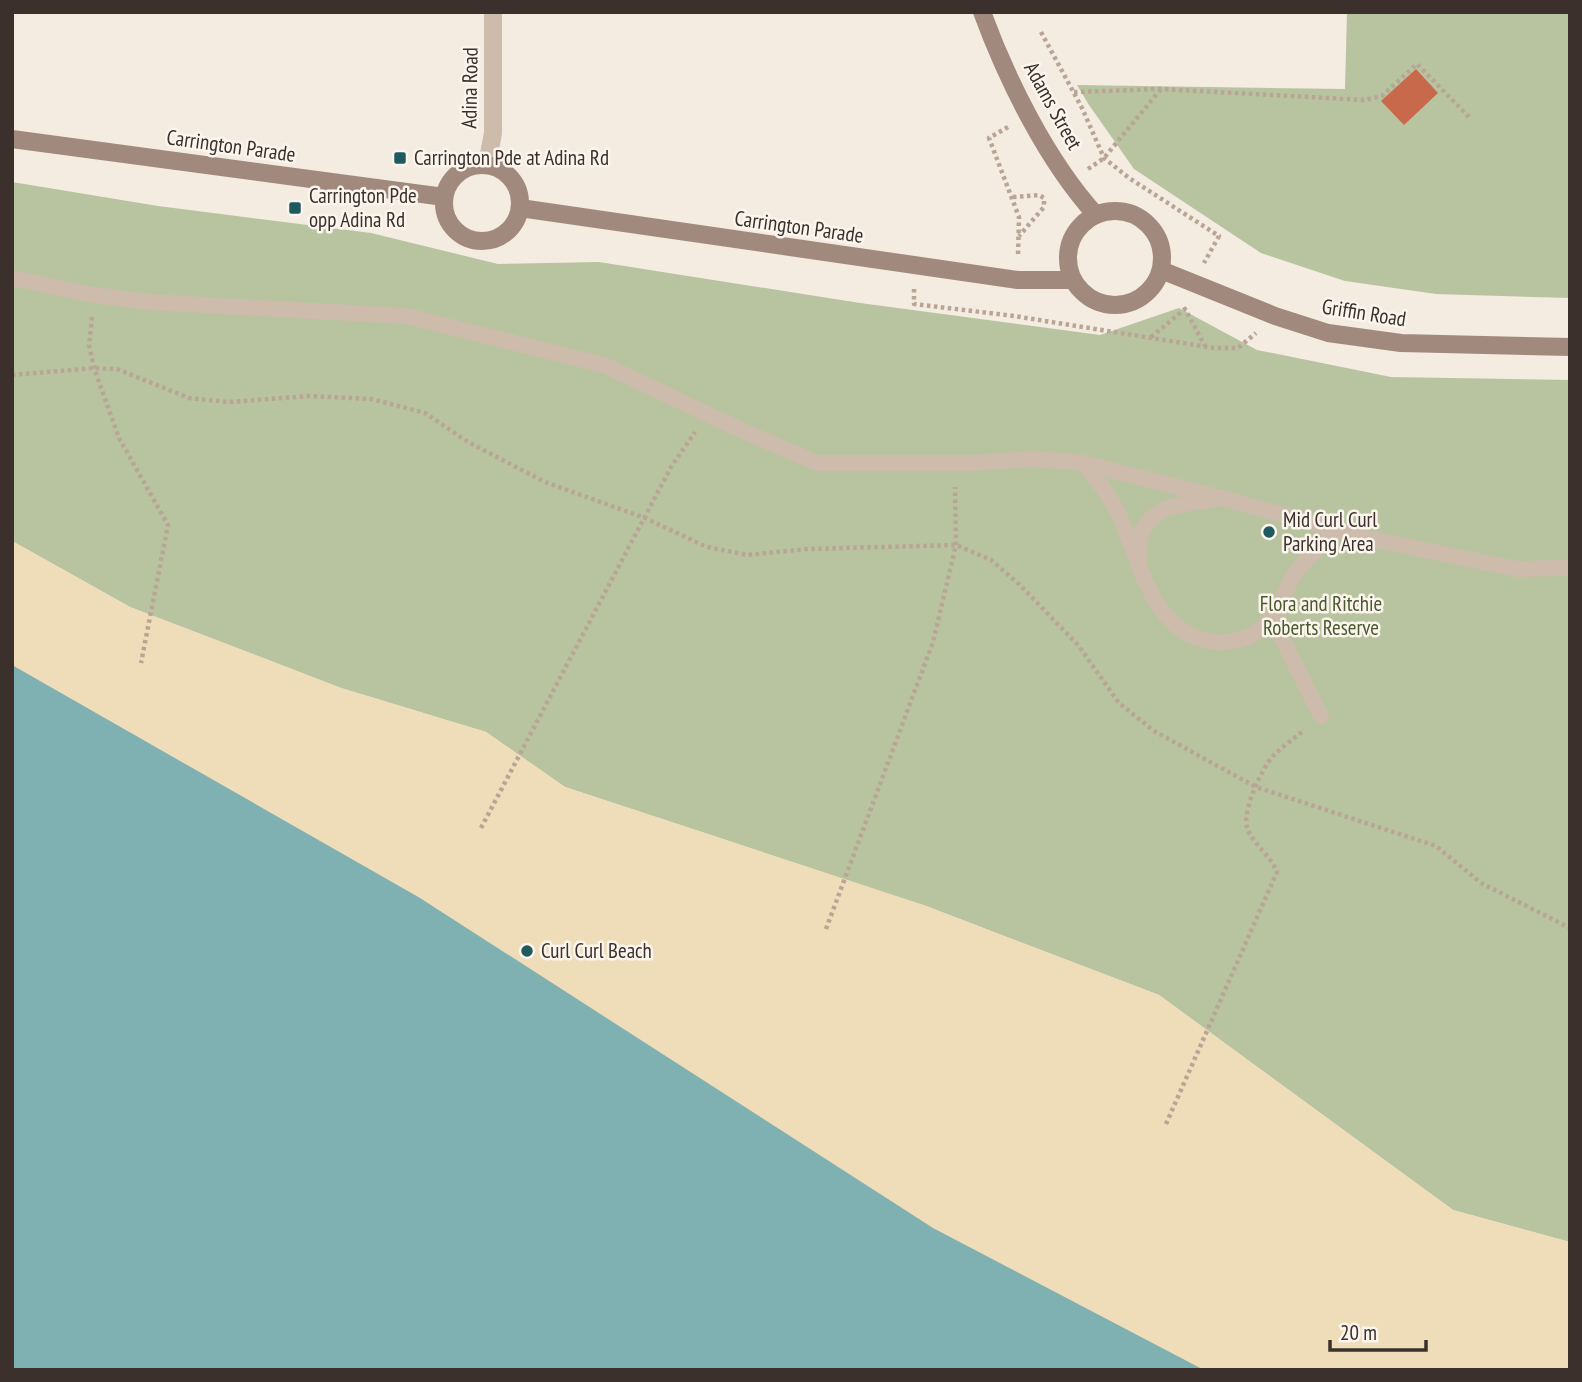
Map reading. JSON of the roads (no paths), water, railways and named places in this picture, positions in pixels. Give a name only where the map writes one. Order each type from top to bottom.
[{"type":"street","name":"Adina Road","points":[[487,165],[493,133],[493,12]]},
{"type":"street","name":"Adams Street","points":[[982,12],[1011,80],[1047,146],[1082,199],[1096,215]]},
{"type":"street","name":"Carrington Parade","points":[[12,139],[444,197]]},
{"type":"street","points":[[475,165],[487,165],[499,168],[516,185],[520,208],[516,221],[508,232],[483,242],[458,234],[444,211],[444,197],[454,176],[475,165]]},
{"type":"street","name":"Carrington Parade","points":[[520,208],[1018,280],[1073,280]]},
{"type":"street","points":[[1111,210],[1140,217],[1151,227],[1159,240],[1163,255],[1155,285],[1143,297],[1128,304],[1112,306],[1096,302],[1083,293],[1073,280],[1068,265],[1068,250],[1073,235],[1083,223],[1096,215],[1111,210]]},
{"type":"street","name":"Griffin Road","points":[[1161,270],[1275,316],[1328,333],[1401,343],[1570,347]]},
{"type":"lane","points":[[12,278],[94,295],[149,302],[406,316],[604,365],[817,463],[1033,460],[1083,463],[1338,530],[1517,569],[1570,568]]},
{"type":"lane","points":[[1083,463],[1104,486],[1117,510],[1154,599],[1184,633],[1203,641],[1222,643],[1243,639],[1257,632],[1272,618],[1295,574],[1307,558],[1338,530]]},
{"type":"lane","points":[[1140,569],[1138,549],[1142,533],[1150,519],[1174,505],[1226,499]]},
{"type":"lane","points":[[1272,618],[1321,716]]},
{"type":"water","points":[[12,665],[420,898],[933,1228],[1204,1370],[12,1370]]},
{"type":"place","name":"Carrington Pde at Adina Rd","points":[[400,158]]},
{"type":"place","name":"Carrington Pde opp Adina Rd","points":[[295,208]]},
{"type":"place","name":"Mid Curl Curl Parking Area","points":[[1269,532]]},
{"type":"place","name":"Curl Curl Beach","points":[[527,951]]},
{"type":"park label","name":"Flora and Ritchie Roberts Reserve","points":[[1321,616]]}]
